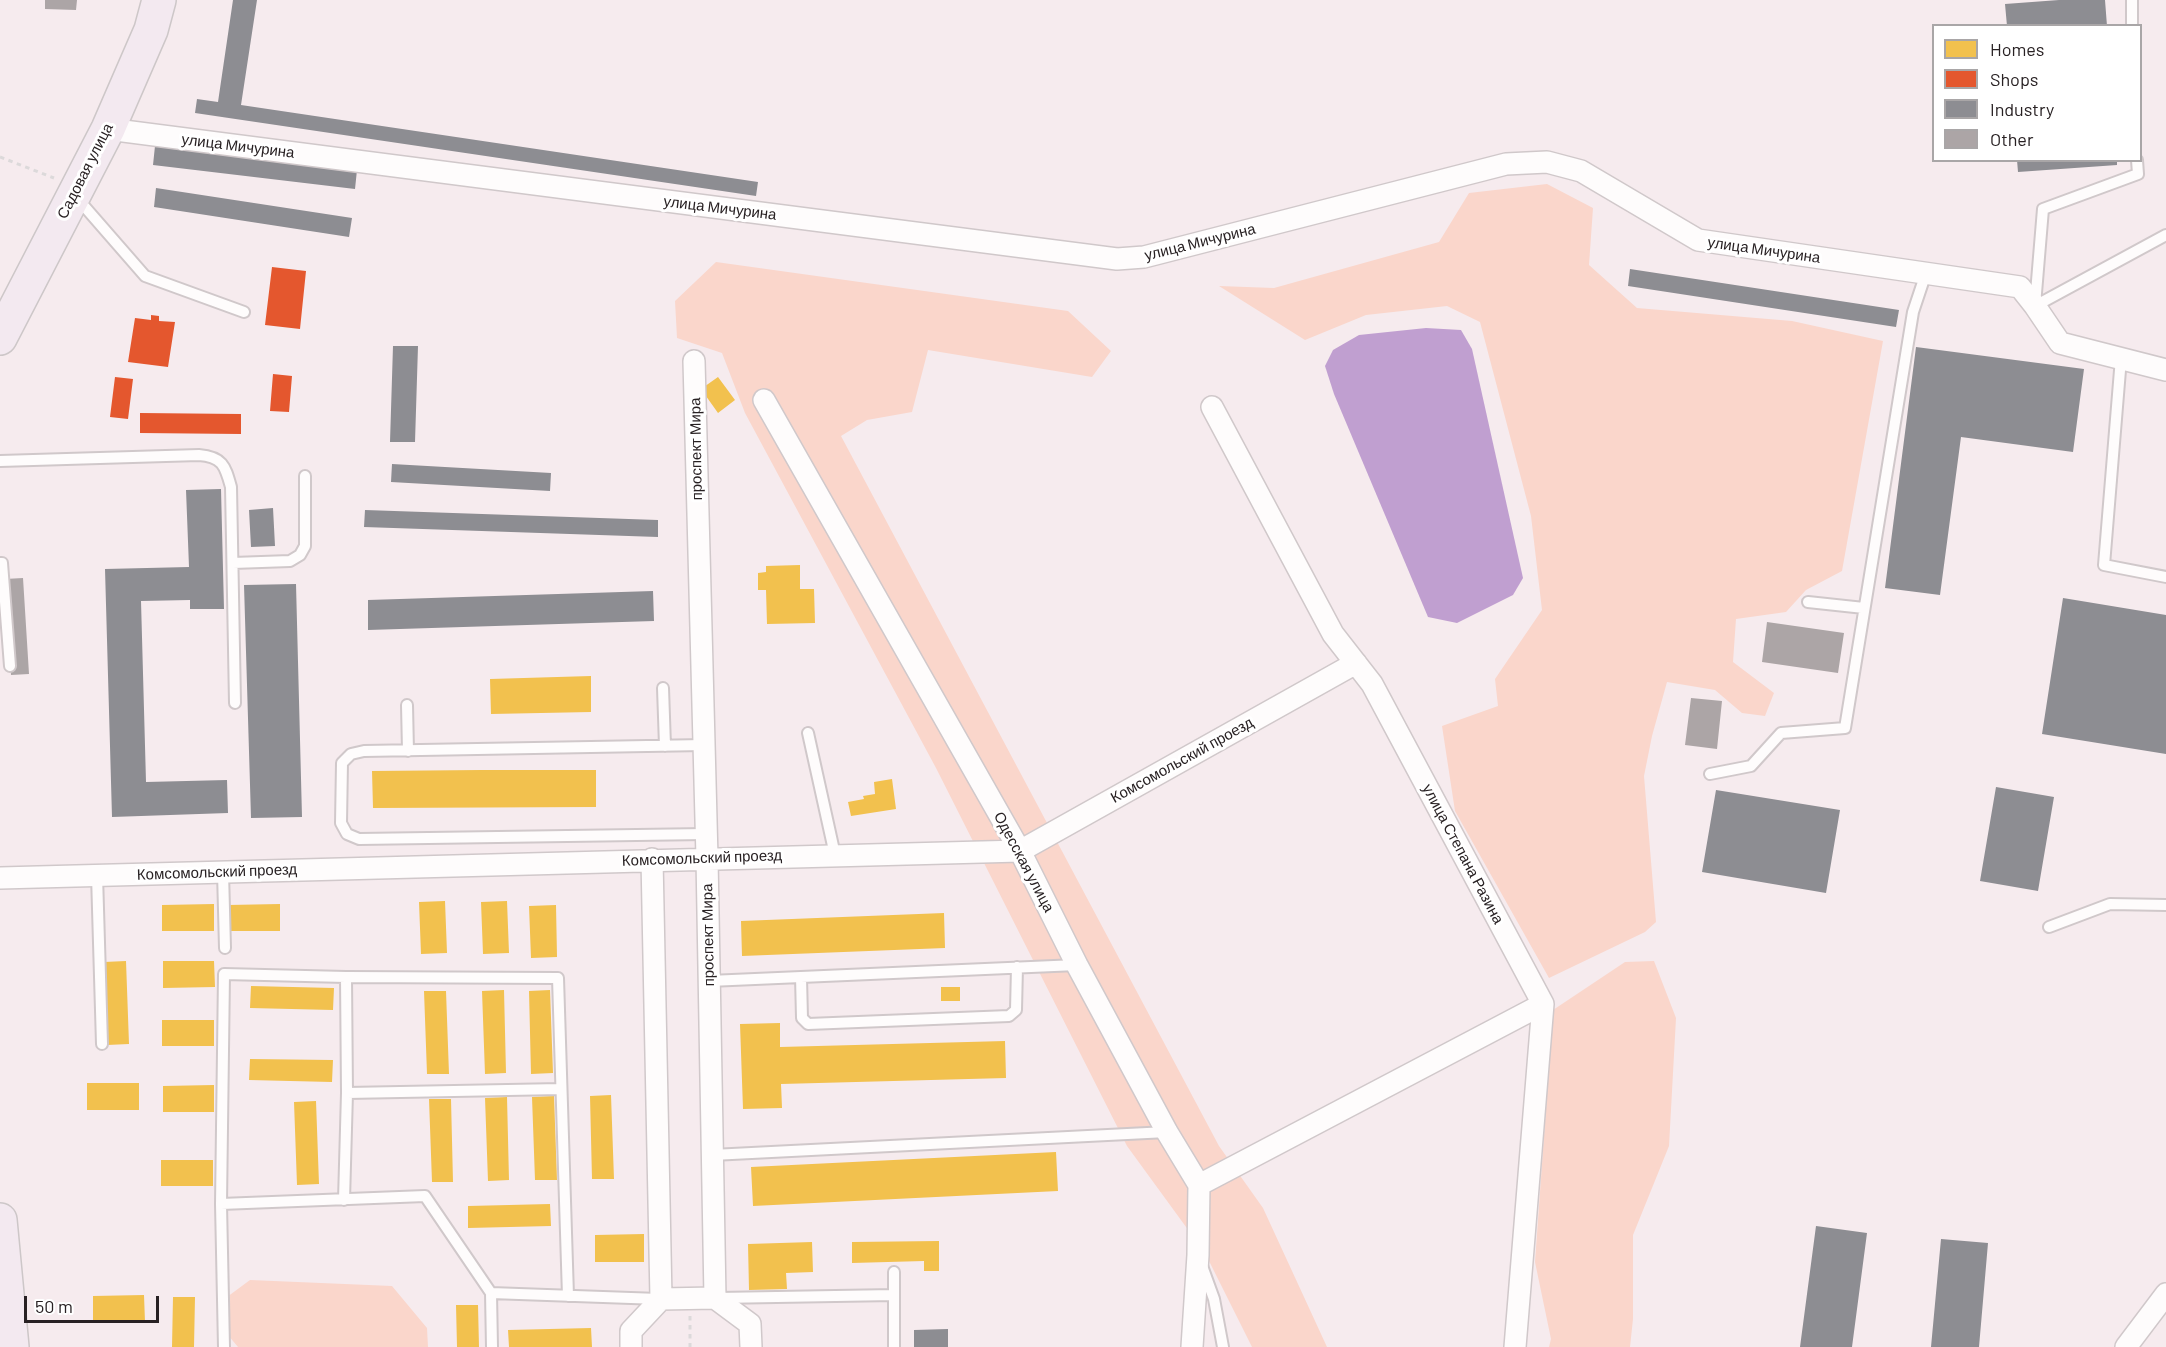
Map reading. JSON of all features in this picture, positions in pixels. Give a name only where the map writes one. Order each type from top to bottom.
[{"type":"main road","name":"Садовая улица","points":[[0,338],[108,129],[151,30],[159,0]]},
{"type":"main road","points":[[0,1220],[12,1347]]},
{"type":"street","name":"улица Мичурина","points":[[108,129],[1116,259],[1144,257],[1506,164],[1547,162],[1581,171],[1698,240],[2020,287],[2060,343],[2166,370]]},
{"type":"street","name":"проспект Мира","points":[[694,361],[707,858],[715,1298]]},
{"type":"street","name":"Одесская улица","points":[[764,400],[1020,851],[1077,965],[1167,1132],[1199,1185]]},
{"type":"street","name":"улица Степана Разина","points":[[1212,407],[1333,634],[1372,684],[1543,1004]]},
{"type":"street","name":"Комсомольский проезд","points":[[0,878],[1020,851],[1356,663]]},
{"type":"street","points":[[631,1347],[631,1331],[661,1299],[652,860]]},
{"type":"street","points":[[1192,1347],[1198,1255],[1199,1185],[1543,1004]]},
{"type":"street","points":[[1515,1347],[1543,1004]]},
{"type":"street","points":[[2126,1347],[2166,1294]]},
{"type":"street","points":[[661,1299],[715,1298],[750,1324],[751,1347]]},
{"type":"lane","points":[[2132,0],[2132,24]]},
{"type":"lane","points":[[2035,306],[2043,209],[2138,174],[2137,162]]},
{"type":"lane","points":[[76,191],[145,276],[244,312]]},
{"type":"lane","points":[[2035,306],[2166,235]]},
{"type":"lane","points":[[1710,774],[1751,766],[1781,733],[1845,728],[1913,312],[1926,273]]},
{"type":"lane","points":[[2121,358],[2104,565],[2166,577]]},
{"type":"lane","points":[[0,460],[210,456],[221,461],[227,470],[231,487],[235,702]]},
{"type":"lane","points":[[233,563],[290,561],[300,555],[305,546],[305,476]]},
{"type":"lane","points":[[0,563],[2,563],[10,666]]},
{"type":"lane","points":[[1808,602],[1864,608]]},
{"type":"lane","points":[[663,687],[665,746]]},
{"type":"lane","points":[[407,705],[408,751]]},
{"type":"lane","points":[[808,733],[835,855]]},
{"type":"lane","points":[[704,745],[364,751],[351,754],[342,763],[341,824],[346,834],[358,838],[706,834]]},
{"type":"lane","points":[[223,872],[225,948]]},
{"type":"lane","points":[[97,875],[102,1044]]},
{"type":"lane","points":[[2049,927],[2110,904],[2166,905]]},
{"type":"lane","points":[[709,981],[1077,965]]},
{"type":"lane","points":[[801,977],[802,1018],[808,1024],[1010,1016],[1016,1010],[1017,967]]},
{"type":"lane","points":[[224,1347],[221,1203],[224,974],[558,978],[568,1296]]},
{"type":"lane","points":[[344,1200],[347,1093],[345,977]]},
{"type":"lane","points":[[347,1093],[561,1089]]},
{"type":"lane","points":[[712,1155],[1167,1132]]},
{"type":"lane","points":[[221,1203],[425,1196],[491,1293],[492,1347]]},
{"type":"lane","points":[[1198,1255],[1214,1299],[1223,1347]]},
{"type":"lane","points":[[894,1272],[894,1347]]},
{"type":"lane","points":[[491,1293],[661,1299]]},
{"type":"lane","points":[[715,1298],[894,1295]]},
{"type":"path","points":[[0,157],[76,191]]},
{"type":"path","points":[[690,1299],[690,1347]]},
{"type":"shaded area","points":[[1547,184],[1593,208],[1589,265],[1637,308],[1792,321],[1883,341],[1842,571],[1806,590],[1786,612],[1736,619],[1733,662],[1774,693],[1765,716],[1742,713],[1715,690],[1667,682],[1644,776],[1656,922],[1645,932],[1549,978],[1455,811],[1442,726],[1498,706],[1495,679],[1542,610],[1531,516],[1480,322],[1447,306],[1366,315],[1305,340],[1219,286],[1274,288],[1439,242],[1469,193]]},
{"type":"shaded area","points":[[716,262],[1068,311],[1111,351],[1092,377],[928,350],[912,412],[867,420],[841,436],[1219,1146],[1263,1208],[1327,1347],[1252,1347],[1205,1253],[1127,1146],[936,768],[745,413],[722,353],[677,338],[675,301]]},
{"type":"shaded area","points":[[1426,328],[1461,330],[1472,349],[1523,578],[1513,595],[1457,623],[1428,617],[1334,394],[1325,366],[1333,350],[1359,335]]},
{"type":"shaded area","points":[[1654,961],[1676,1018],[1669,1146],[1633,1235],[1633,1319],[1630,1347],[1549,1347],[1551,1339],[1535,1262],[1553,1010],[1625,962]]},
{"type":"shaded area","points":[[250,1280],[392,1286],[427,1328],[428,1347],[238,1347],[228,1335],[223,1300]]},
{"type":"building: Homes","points":[[718,377],[735,400],[718,413],[701,389]]},
{"type":"building: Homes","points":[[800,565],[800,589],[814,589],[815,623],[767,624],[766,590],[758,590],[758,573],[766,572],[766,566]]},
{"type":"building: Homes","points":[[591,676],[591,712],[491,714],[490,679]]},
{"type":"building: Homes","points":[[596,770],[596,807],[373,808],[372,771]]},
{"type":"building: Homes","points":[[892,779],[896,809],[851,816],[848,802],[875,794],[874,782]]},
{"type":"building: Homes","points":[[445,901],[447,953],[421,954],[419,902]]},
{"type":"building: Homes","points":[[507,901],[509,953],[483,954],[481,902]]},
{"type":"building: Homes","points":[[214,904],[214,931],[162,931],[162,905]]},
{"type":"building: Homes","points":[[280,904],[280,931],[228,931],[228,905]]},
{"type":"building: Homes","points":[[556,905],[557,957],[531,958],[529,906]]},
{"type":"building: Homes","points":[[944,913],[945,948],[742,956],[741,921]]},
{"type":"building: Homes","points":[[126,961],[129,1044],[107,1045],[104,962]]},
{"type":"building: Homes","points":[[163,961],[214,961],[215,987],[163,988]]},
{"type":"building: Homes","points":[[251,986],[334,988],[333,1010],[250,1008]]},
{"type":"building: Homes","points":[[941,987],[960,987],[960,1001],[941,1001]]},
{"type":"building: Homes","points":[[504,990],[506,1073],[485,1074],[482,991]]},
{"type":"building: Homes","points":[[550,990],[553,1073],[531,1074],[529,991]]},
{"type":"building: Homes","points":[[424,991],[446,991],[449,1074],[427,1074]]},
{"type":"building: Homes","points":[[162,1020],[214,1020],[214,1046],[162,1046]]},
{"type":"building: Homes","points":[[780,1023],[780,1047],[1005,1041],[1006,1078],[781,1084],[782,1108],[743,1109],[740,1024]]},
{"type":"building: Homes","points":[[250,1059],[333,1060],[332,1082],[249,1080]]},
{"type":"building: Homes","points":[[87,1083],[139,1083],[139,1110],[87,1110]]},
{"type":"building: Homes","points":[[214,1085],[214,1112],[163,1112],[163,1086]]},
{"type":"building: Homes","points":[[611,1095],[614,1179],[592,1179],[590,1096]]},
{"type":"building: Homes","points":[[554,1096],[557,1180],[535,1180],[532,1097]]},
{"type":"building: Homes","points":[[507,1097],[509,1180],[488,1181],[485,1098]]},
{"type":"building: Homes","points":[[429,1099],[451,1099],[453,1182],[432,1182]]},
{"type":"building: Homes","points":[[316,1101],[319,1184],[297,1185],[294,1102]]},
{"type":"building: Homes","points":[[1056,1152],[1058,1191],[753,1206],[751,1167]]},
{"type":"building: Homes","points":[[161,1160],[213,1160],[213,1186],[161,1186]]},
{"type":"building: Homes","points":[[550,1204],[551,1226],[468,1228],[468,1206]]},
{"type":"building: Homes","points":[[644,1234],[644,1262],[595,1262],[595,1235]]},
{"type":"building: Homes","points":[[939,1241],[939,1271],[924,1271],[924,1261],[852,1263],[852,1242]]},
{"type":"building: Homes","points":[[812,1242],[813,1272],[786,1273],[787,1289],[749,1290],[748,1244]]},
{"type":"building: Homes","points":[[144,1295],[145,1322],[93,1322],[93,1296]]},
{"type":"building: Homes","points":[[173,1297],[195,1297],[194,1347],[172,1347]]},
{"type":"building: Homes","points":[[456,1305],[478,1305],[479,1347],[457,1347]]},
{"type":"building: Homes","points":[[591,1328],[592,1347],[509,1347],[508,1330]]},
{"type":"building: Shops","points":[[272,267],[306,271],[300,329],[265,325]]},
{"type":"building: Shops","points":[[151,315],[159,316],[159,321],[175,322],[168,367],[128,362],[135,318],[151,320]]},
{"type":"building: Shops","points":[[273,374],[292,376],[289,412],[270,411]]},
{"type":"building: Shops","points":[[115,377],[133,379],[128,419],[110,417]]},
{"type":"building: Shops","points":[[140,413],[241,414],[241,434],[140,433]]},
{"type":"building: Industry","points":[[233,0],[257,0],[241,105],[758,182],[756,196],[195,113],[197,99],[218,102]]},
{"type":"building: Industry","points":[[2059,0],[2105,0],[2107,24],[2007,24],[2005,4]]},
{"type":"building: Industry","points":[[155,146],[357,170],[355,189],[153,165]]},
{"type":"building: Industry","points":[[2017,162],[2117,162],[2117,165],[2018,172]]},
{"type":"building: Industry","points":[[156,188],[352,218],[349,237],[154,207]]},
{"type":"building: Industry","points":[[1630,269],[1899,310],[1896,327],[1628,286]]},
{"type":"building: Industry","points":[[393,346],[418,346],[415,442],[390,442]]},
{"type":"building: Industry","points":[[1916,347],[2084,369],[2073,452],[1961,437],[1940,595],[1885,588]]},
{"type":"building: Industry","points":[[392,464],[551,473],[550,491],[391,482]]},
{"type":"building: Industry","points":[[221,489],[224,609],[190,609],[190,600],[141,601],[146,782],[227,780],[228,813],[112,817],[105,569],[189,567],[186,490]]},
{"type":"building: Industry","points":[[273,508],[275,546],[251,547],[249,510]]},
{"type":"building: Industry","points":[[365,510],[658,520],[658,537],[364,527]]},
{"type":"building: Industry","points":[[296,584],[302,817],[251,818],[244,585]]},
{"type":"building: Industry","points":[[653,591],[654,621],[368,630],[368,600]]},
{"type":"building: Industry","points":[[2063,598],[2166,615],[2166,754],[2042,734]]},
{"type":"building: Industry","points":[[1996,787],[2054,797],[2038,891],[1980,881]]},
{"type":"building: Industry","points":[[1716,790],[1840,810],[1826,893],[1702,872]]},
{"type":"building: Industry","points":[[1816,1226],[1867,1233],[1852,1347],[1800,1347]]},
{"type":"building: Industry","points":[[1941,1239],[1988,1243],[1979,1347],[1931,1347]]},
{"type":"building: Industry","points":[[948,1329],[948,1347],[914,1347],[914,1330]]},
{"type":"building: Other","points":[[45,0],[77,0],[76,10],[45,9]]},
{"type":"building: Other","points":[[23,578],[29,674],[11,675],[5,579]]},
{"type":"building: Other","points":[[1767,622],[1844,633],[1838,673],[1762,662]]},
{"type":"building: Other","points":[[1691,698],[1722,701],[1717,749],[1685,745]]}]
